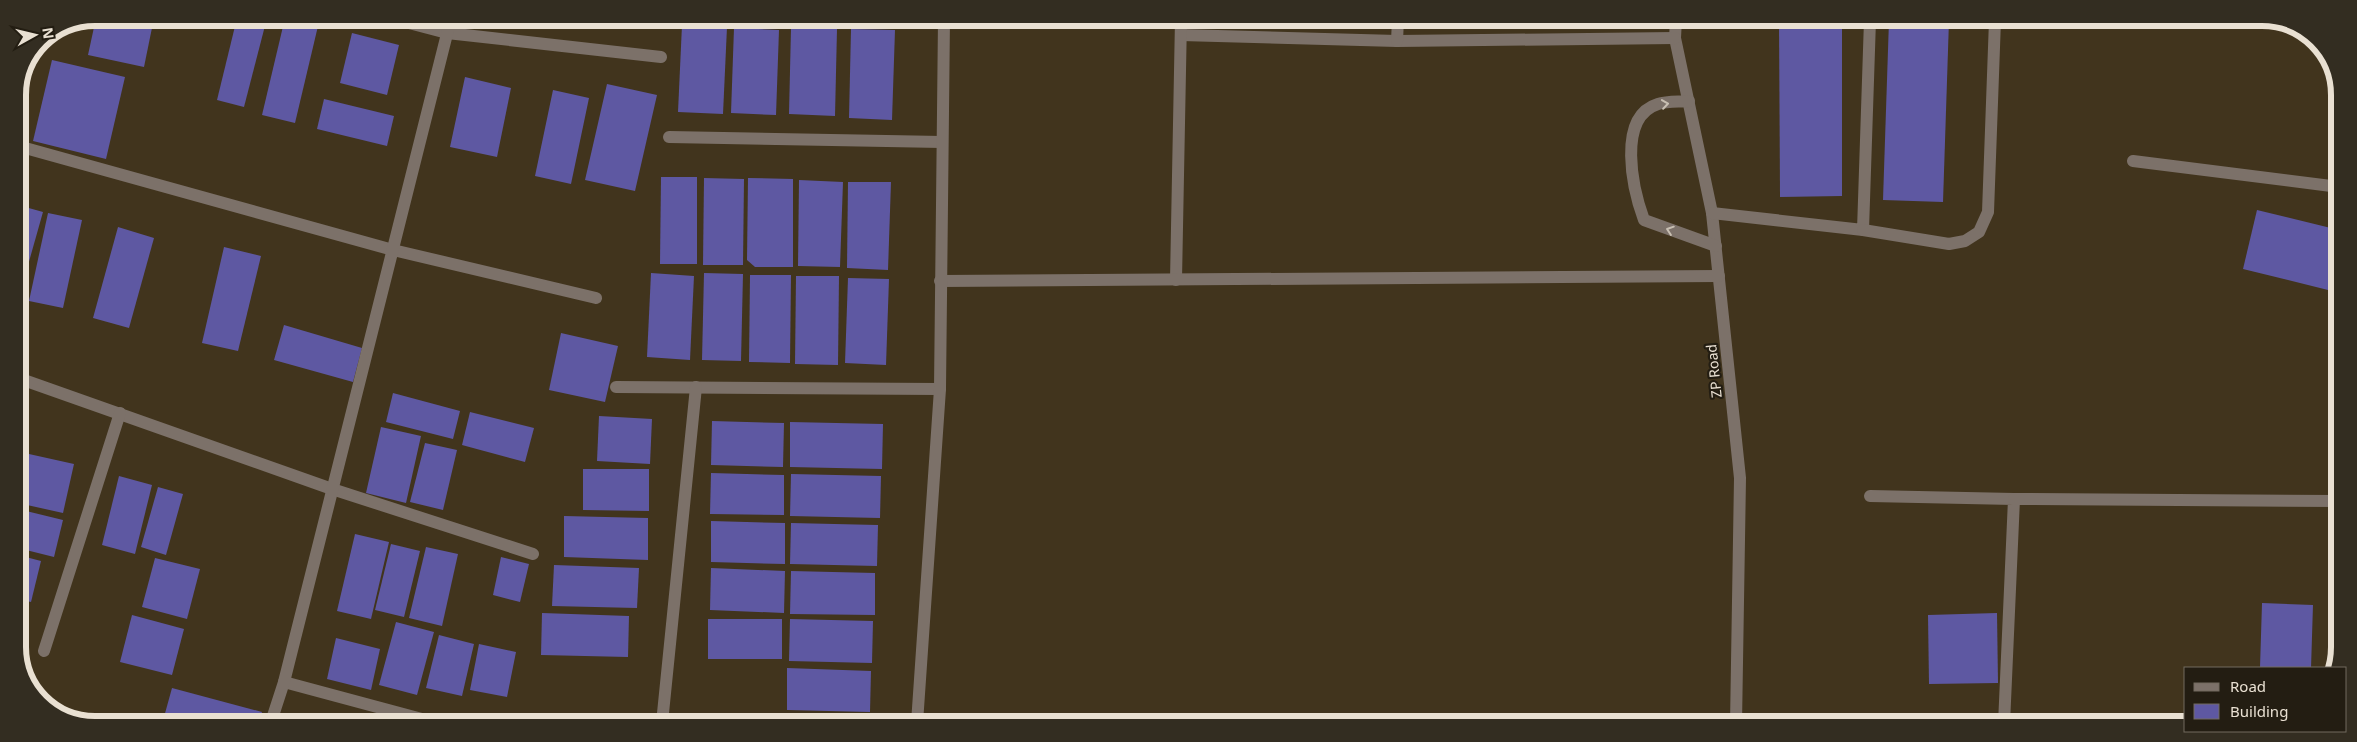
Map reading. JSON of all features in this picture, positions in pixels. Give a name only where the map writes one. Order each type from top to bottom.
[{"type":"street","points":[[420,26],[447,33],[661,56]]},
{"type":"street","points":[[273,716],[284,682],[449,26]]},
{"type":"street","points":[[917,716],[940,388],[944,26]]},
{"type":"street","points":[[1176,280],[1181,26]]},
{"type":"street","points":[[1397,41],[1398,26]]},
{"type":"street","name":"ZP Road","points":[[1676,26],[1675,38],[1712,213],[1740,478],[1736,716]]},
{"type":"street","points":[[1863,230],[1870,26]]},
{"type":"street","points":[[1712,213],[1863,230],[1949,244],[1965,241],[1979,232],[1988,212],[1995,26]]},
{"type":"street","points":[[1181,35],[1397,41],[1675,38]]},
{"type":"street","points":[[1689,101],[1657,104],[1641,116],[1631,136],[1637,201],[1644,220],[1716,246]]},
{"type":"street","points":[[669,137],[942,142]]},
{"type":"street","points":[[26,148],[394,250],[596,298]]},
{"type":"street","points":[[2133,161],[2331,186]]},
{"type":"street","points":[[940,281],[1719,276]]},
{"type":"street","points":[[26,381],[332,489],[533,554]]},
{"type":"street","points":[[616,387],[940,388]]},
{"type":"street","points":[[663,716],[696,387]]},
{"type":"street","points":[[44,651],[120,413]]},
{"type":"street","points":[[1870,496],[2331,501]]},
{"type":"street","points":[[2004,716],[2014,499]]},
{"type":"street","points":[[284,682],[411,716]]},
{"type":"building","points":[[94,26],[152,26],[144,67],[88,55]]},
{"type":"building","points":[[235,26],[265,26],[244,107],[217,100]]},
{"type":"building","points":[[283,26],[318,26],[295,123],[262,115]]},
{"type":"building","points":[[682,26],[727,27],[723,114],[678,112]]},
{"type":"building","points":[[1779,26],[1842,26],[1842,196],[1780,197]]},
{"type":"building","points":[[1889,26],[1949,26],[1943,202],[1883,200]]},
{"type":"building","points":[[734,28],[779,30],[776,115],[731,113]]},
{"type":"building","points":[[791,28],[837,29],[835,116],[789,114]]},
{"type":"building","points":[[851,29],[895,30],[892,120],[849,118]]},
{"type":"building","points":[[352,33],[399,45],[387,95],[340,83]]},
{"type":"building","points":[[52,60],[125,77],[106,159],[33,141]]},
{"type":"building","points":[[465,77],[511,88],[497,157],[450,147]]},
{"type":"building","points":[[607,84],[657,95],[635,191],[585,180]]},
{"type":"building","points":[[553,90],[589,98],[571,184],[535,176]]},
{"type":"building","points":[[324,99],[394,116],[387,146],[317,129]]},
{"type":"building","points":[[661,177],[697,177],[697,264],[660,264]]},
{"type":"building","points":[[704,178],[744,179],[743,265],[703,265]]},
{"type":"building","points":[[748,178],[793,179],[793,267],[755,267],[747,260]]},
{"type":"building","points":[[799,180],[843,182],[840,267],[798,266]]},
{"type":"building","points":[[848,182],[891,182],[888,270],[847,268]]},
{"type":"building","points":[[26,207],[43,212],[26,272]]},
{"type":"building","points":[[2257,210],[2331,228],[2331,278],[2328,290],[2243,269]]},
{"type":"building","points":[[48,213],[82,220],[63,308],[29,301]]},
{"type":"building","points":[[118,227],[154,238],[129,328],[93,318]]},
{"type":"building","points":[[224,247],[261,256],[238,351],[202,343]]},
{"type":"building","points":[[651,273],[694,276],[690,360],[647,357]]},
{"type":"building","points":[[704,273],[743,274],[741,361],[702,360]]},
{"type":"building","points":[[750,275],[791,275],[790,363],[749,362]]},
{"type":"building","points":[[796,276],[839,276],[838,365],[795,364]]},
{"type":"building","points":[[848,278],[889,279],[886,365],[845,363]]},
{"type":"building","points":[[284,325],[362,348],[353,382],[274,360]]},
{"type":"building","points":[[561,333],[618,346],[605,402],[549,390]]},
{"type":"building","points":[[393,393],[460,411],[453,439],[386,422]]},
{"type":"building","points":[[470,412],[534,428],[525,462],[462,445]]},
{"type":"building","points":[[599,416],[652,419],[650,464],[597,461]]},
{"type":"building","points":[[712,421],[784,423],[783,467],[711,465]]},
{"type":"building","points":[[790,422],[883,424],[882,469],[790,467]]},
{"type":"building","points":[[381,427],[421,436],[406,503],[366,493]]},
{"type":"building","points":[[425,443],[457,450],[443,510],[410,502]]},
{"type":"building","points":[[26,453],[74,464],[63,513],[26,505]]},
{"type":"building","points":[[583,469],[649,469],[649,511],[583,510]]},
{"type":"building","points":[[711,473],[784,475],[784,515],[710,514]]},
{"type":"building","points":[[791,474],[881,476],[880,518],[790,516]]},
{"type":"building","points":[[119,476],[152,485],[135,554],[102,545]]},
{"type":"building","points":[[158,487],[183,494],[166,555],[141,547]]},
{"type":"building","points":[[26,511],[63,520],[54,557],[26,550]]},
{"type":"building","points":[[564,516],[648,518],[648,560],[564,557]]},
{"type":"building","points":[[711,521],[785,523],[785,564],[711,562]]},
{"type":"building","points":[[791,523],[878,525],[877,566],[790,564]]},
{"type":"building","points":[[355,534],[389,542],[371,619],[337,611]]},
{"type":"building","points":[[391,544],[420,551],[404,617],[375,610]]},
{"type":"building","points":[[426,547],[458,554],[442,626],[409,618]]},
{"type":"building","points":[[26,557],[41,561],[31,602],[26,601]]},
{"type":"building","points":[[501,557],[529,564],[520,602],[493,595]]},
{"type":"building","points":[[155,558],[200,569],[187,619],[142,607]]},
{"type":"building","points":[[554,565],[639,568],[637,608],[552,606]]},
{"type":"building","points":[[711,568],[785,571],[784,613],[710,610]]},
{"type":"building","points":[[791,571],[875,573],[875,615],[790,614]]},
{"type":"building","points":[[2262,603],[2313,605],[2311,667],[2260,667]]},
{"type":"building","points":[[542,613],[629,616],[628,657],[541,655]]},
{"type":"building","points":[[1997,613],[1998,683],[1929,684],[1928,615]]},
{"type":"building","points":[[132,615],[184,629],[172,675],[120,662]]},
{"type":"building","points":[[708,619],[782,619],[782,659],[708,659]]},
{"type":"building","points":[[790,619],[873,621],[872,663],[789,661]]},
{"type":"building","points":[[396,622],[434,632],[417,695],[379,685]]},
{"type":"building","points":[[439,635],[474,644],[462,696],[426,688]]},
{"type":"building","points":[[336,638],[380,649],[371,690],[327,679]]},
{"type":"building","points":[[479,644],[516,652],[507,697],[470,690]]},
{"type":"building","points":[[787,668],[871,671],[870,712],[787,710]]},
{"type":"building","points":[[172,688],[262,712],[261,716],[164,716]]}]
